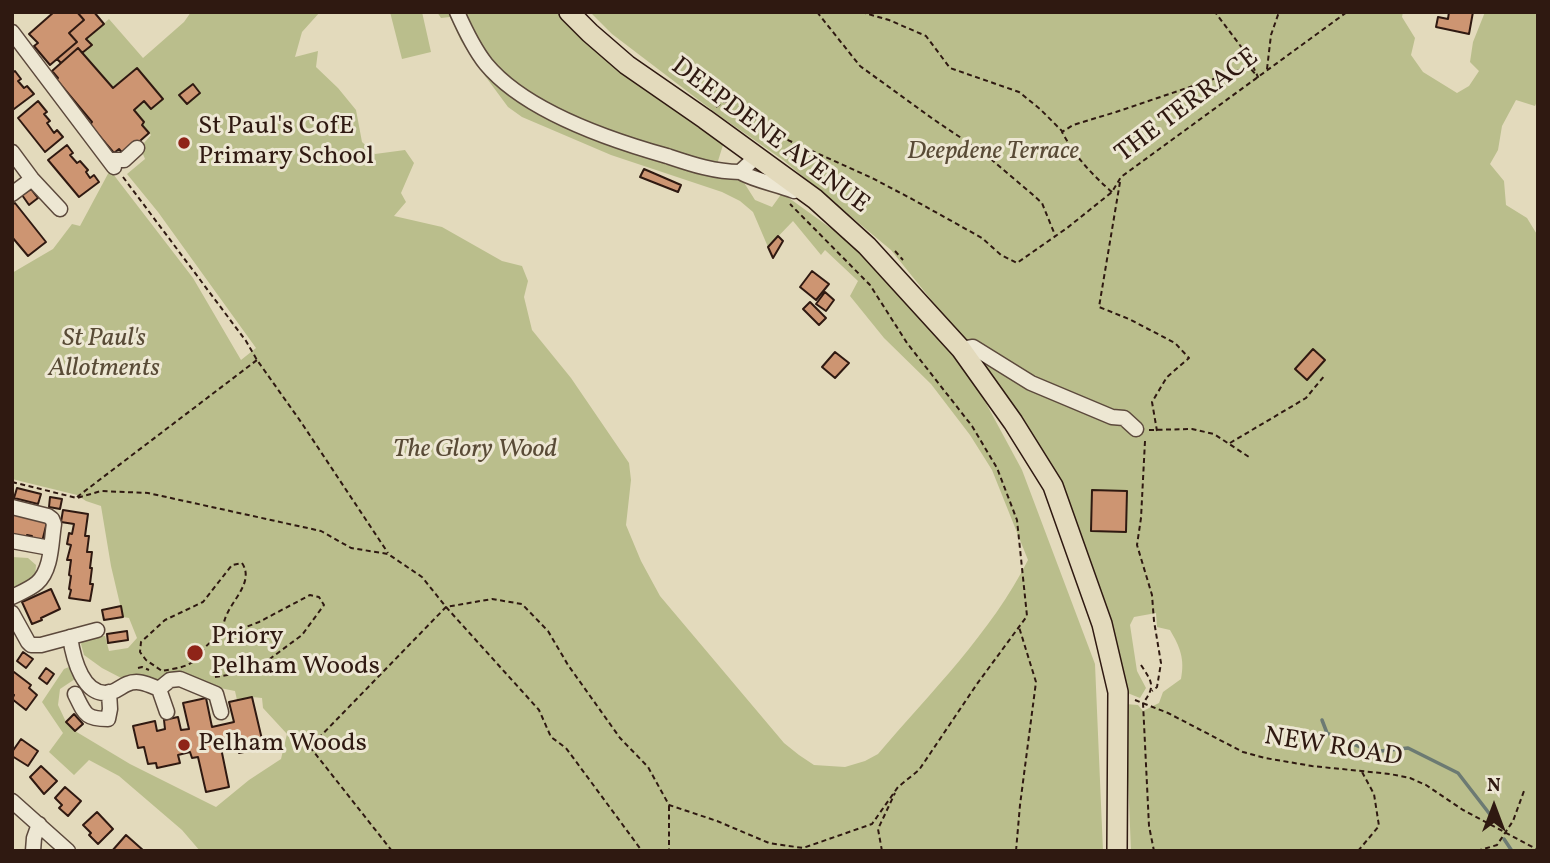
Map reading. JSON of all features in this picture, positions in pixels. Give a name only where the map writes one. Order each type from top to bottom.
[{"type":"highway","name":"DEEPDENE AVENUE","points":[[569,12],[627,65],[815,199],[867,246],[961,349],[1013,422],[1053,486],[1102,624],[1118,692],[1117,851]]},
{"type":"street","points":[[457,12],[486,64],[532,101],[605,136],[721,172],[740,172],[815,199]]},
{"type":"street","points":[[12,32],[111,163],[124,160],[137,149]]},
{"type":"street","points":[[12,152],[60,209]]},
{"type":"street","points":[[740,172],[756,157]]},
{"type":"street","points":[[12,194],[32,179]]},
{"type":"street","points":[[961,349],[973,347],[1031,383],[1112,417],[1124,418],[1136,429]]},
{"type":"street","points":[[12,507],[48,516],[54,524],[45,572],[38,582],[12,597]]},
{"type":"street","points":[[12,541],[49,554]]},
{"type":"street","points":[[12,613],[31,645],[41,645],[97,630]]},
{"type":"street","points":[[70,637],[80,674],[92,688],[106,693],[128,683],[142,682],[159,689],[167,712]]},
{"type":"street","points":[[159,689],[170,680],[180,679],[216,694],[221,712]]},
{"type":"street","points":[[75,694],[83,711],[93,719],[108,719],[109,692]]},
{"type":"street","points":[[12,801],[68,851]]},
{"type":"street","points":[[33,851],[39,824]]},
{"type":"path","points":[[817,12],[860,66],[933,120],[985,154],[1042,203],[1056,236]]},
{"type":"path","points":[[861,12],[889,20],[926,36],[950,68],[1019,92],[1062,132],[1071,150],[1092,175],[1112,192]]},
{"type":"path","points":[[1215,12],[1248,56],[1258,77]]},
{"type":"path","points":[[1267,70],[1271,35],[1279,12]]},
{"type":"path","name":"THE TERRACE","points":[[713,110],[723,102],[732,102],[781,137],[912,199],[982,238],[1001,255],[1017,263],[1112,192],[1121,177],[1347,12]]},
{"type":"path","points":[[1062,132],[1073,125],[1249,67],[1258,77]]},
{"type":"path","points":[[111,163],[131,185],[246,341],[388,554],[422,577],[539,710],[551,737],[566,748],[642,851]]},
{"type":"path","points":[[1121,177],[1099,307],[1129,319],[1175,344],[1189,358],[1167,377],[1152,402],[1157,431]]},
{"type":"path","points":[[771,182],[870,285],[907,343],[972,426],[997,468],[1017,520],[1027,615],[919,770],[898,787],[872,824],[795,851]]},
{"type":"path","points":[[77,498],[257,360]]},
{"type":"path","points":[[1230,443],[1306,398],[1325,375]]},
{"type":"path","points":[[1136,429],[1192,429],[1214,434],[1249,457]]},
{"type":"path","points":[[1136,429],[1144,437],[1146,446],[1137,545],[1152,595],[1161,663],[1157,687],[1143,703],[1149,826],[1154,851]]},
{"type":"path","points":[[12,482],[77,498],[101,491],[148,493],[321,531],[351,548],[388,554]]},
{"type":"path","points":[[202,688],[215,677],[260,670],[302,635],[324,605],[319,597],[310,595],[259,622],[222,637],[211,640],[190,664],[162,671],[146,660],[140,652],[141,642],[165,620],[203,602],[232,565],[242,563],[246,578],[228,611],[222,637]]},
{"type":"path","points":[[392,851],[310,747],[446,607],[492,599],[522,604],[548,631],[568,665],[620,738],[649,767],[669,805],[669,851]]},
{"type":"path","points":[[1016,851],[1036,682],[1019,626]]},
{"type":"path","points":[[1141,666],[1151,681],[1152,691]]},
{"type":"path","name":"NEW ROAD","points":[[1118,692],[1168,713],[1243,752],[1312,766],[1390,774],[1418,781],[1464,810],[1538,850]]},
{"type":"path","points":[[1358,851],[1379,826],[1374,794],[1362,771]]},
{"type":"path","points":[[882,851],[878,829],[898,787]]},
{"type":"path","points":[[1477,851],[1497,845],[1513,821],[1524,791]]},
{"type":"path","points":[[669,805],[769,843],[803,848]]},
{"type":"green space","points":[[191,12],[320,12],[302,32],[295,57],[318,51],[316,67],[356,110],[362,142],[375,154],[405,150],[414,163],[401,193],[406,202],[394,216],[442,227],[502,261],[522,266],[528,281],[524,297],[532,330],[571,378],[629,463],[631,480],[626,525],[660,596],[784,743],[814,765],[845,767],[878,754],[959,661],[1013,587],[1028,560],[992,470],[970,435],[931,384],[884,338],[850,296],[858,281],[825,250],[821,255],[793,221],[768,247],[753,212],[740,201],[722,192],[611,155],[522,117],[508,107],[474,61],[450,17],[441,18],[437,12],[558,12],[584,41],[723,145],[716,175],[743,181],[755,200],[772,207],[782,193],[843,237],[902,291],[967,368],[1022,470],[1095,664],[1103,851],[200,851],[182,830],[119,776],[89,760],[74,775],[49,752],[63,733],[42,702],[64,669],[69,667],[75,679],[60,689],[58,705],[66,722],[75,731],[130,764],[216,807],[249,780],[281,759],[287,734],[263,708],[262,698],[237,700],[235,691],[180,674],[157,681],[125,680],[84,655],[81,644],[83,637],[105,636],[109,651],[128,648],[137,638],[129,618],[123,617],[101,506],[77,495],[12,479],[12,273],[53,249],[72,224],[80,226],[110,170],[193,278],[241,360],[256,348],[158,212],[127,174],[145,159],[141,149],[151,135],[134,110],[144,101],[152,109],[163,99],[137,68],[113,88],[82,53],[91,45],[86,39],[109,19],[143,58],[184,22]]},
{"type":"green space","points":[[390,12],[422,12],[431,52],[402,59]]},
{"type":"green space","name":"Deepdene Terrace","points":[[590,12],[1403,12],[1402,17],[1415,38],[1411,55],[1423,72],[1457,93],[1469,86],[1479,71],[1470,62],[1473,42],[1485,12],[1536,12],[1538,99],[1535,106],[1516,100],[1502,126],[1498,150],[1490,164],[1504,181],[1506,205],[1527,218],[1538,236],[1538,851],[1131,851],[1125,704],[1138,705],[1143,711],[1159,703],[1163,692],[1181,679],[1181,653],[1170,630],[1157,627],[1156,613],[1134,617],[1130,625],[1137,671],[1146,688],[1140,698],[1120,690],[1061,488],[1025,421],[970,348],[891,250],[783,160],[717,114],[612,34]]},
{"type":"green space","points":[[12,557],[28,558],[36,565],[35,578],[24,586],[12,587]]},
{"type":"building","points":[[54,12],[77,12],[84,20],[69,33],[77,42],[50,65],[34,46],[38,43],[29,34]]},
{"type":"building","points":[[77,12],[94,12],[104,24],[86,39],[92,45],[82,53],[78,48],[61,63],[57,59],[77,42],[69,33],[84,20]]},
{"type":"building","points":[[1449,12],[1473,12],[1469,34],[1436,27],[1438,17],[1448,19]]},
{"type":"building","points":[[78,48],[113,88],[137,68],[163,99],[151,109],[144,101],[134,110],[149,133],[124,155],[119,149],[114,153],[90,125],[92,122],[52,71]]},
{"type":"building","points":[[15,71],[21,79],[18,81],[34,94],[14,109],[12,73]]},
{"type":"building","points":[[193,84],[200,93],[187,104],[179,95]]},
{"type":"building","points":[[38,101],[47,112],[44,114],[50,121],[47,123],[54,133],[57,130],[63,137],[45,152],[18,118]]},
{"type":"building","points":[[67,145],[73,153],[70,155],[88,170],[86,172],[90,178],[94,175],[99,182],[79,197],[48,160]]},
{"type":"building","points":[[644,169],[681,185],[678,192],[640,177]]},
{"type":"building","points":[[31,189],[38,198],[29,205],[22,195]]},
{"type":"building","points":[[15,203],[46,242],[28,256],[12,237],[12,205]]},
{"type":"building","points":[[778,236],[783,241],[773,258],[768,247]]},
{"type":"building","points":[[812,271],[829,284],[816,300],[800,287]]},
{"type":"building","points":[[825,292],[834,300],[826,311],[816,304]]},
{"type":"building","points":[[810,302],[826,318],[819,325],[803,309]]},
{"type":"building","points":[[1313,349],[1325,360],[1307,380],[1295,369]]},
{"type":"building","points":[[835,352],[849,363],[835,378],[822,367]]},
{"type":"building","points":[[17,488],[41,494],[38,504],[14,498]]},
{"type":"building","points":[[1092,490],[1127,491],[1126,532],[1091,531]]},
{"type":"building","points":[[50,497],[62,499],[60,509],[49,507]]},
{"type":"building","points":[[63,510],[88,514],[85,536],[89,536],[87,552],[92,552],[90,584],[93,584],[90,601],[69,598],[71,560],[67,560],[71,545],[67,544],[74,524],[61,522]]},
{"type":"building","points":[[12,514],[47,522],[42,542],[31,540],[32,536],[12,534]]},
{"type":"building","points":[[51,589],[60,609],[32,624],[22,602]]},
{"type":"building","points":[[121,606],[123,617],[104,620],[102,610]]},
{"type":"building","points":[[127,631],[128,640],[108,643],[107,634]]},
{"type":"building","points":[[23,652],[33,659],[26,668],[17,661]]},
{"type":"building","points":[[46,668],[54,674],[47,684],[39,678]]},
{"type":"building","points":[[14,672],[31,685],[29,688],[37,695],[26,710],[12,699]]},
{"type":"building","name":"Pelham Woods","points":[[252,697],[264,748],[239,753],[237,744],[221,748],[229,787],[206,792],[198,757],[192,758],[190,752],[178,755],[180,763],[157,768],[156,763],[148,764],[144,747],[138,748],[133,726],[155,721],[157,731],[165,729],[164,720],[178,717],[181,730],[189,729],[183,703],[206,698],[212,727],[234,722],[229,702]]},
{"type":"building","points":[[74,714],[83,724],[75,731],[66,722]]},
{"type":"building","points":[[21,739],[38,751],[28,766],[12,756]]},
{"type":"building","points":[[41,766],[57,781],[44,794],[30,777]]},
{"type":"building","points":[[65,787],[81,801],[68,816],[59,808],[62,805],[55,798]]},
{"type":"building","points":[[97,812],[113,829],[98,844],[83,825]]},
{"type":"building","points":[[126,835],[144,851],[112,851]]},
{"type":"waterway","points":[[1322,720],[1327,733],[1360,747],[1381,751],[1408,748],[1458,773],[1492,817]]},
{"type":"waterway","points":[[1504,839],[1512,851]]},
{"type":"place","name":"St Paul's CofE Primary School","points":[[184,143]]},
{"type":"place","name":"Priory Pelham Woods","points":[[195,653]]},
{"type":"place","name":"Pelham Woods","points":[[184,745]]},
{"type":"park label","name":"St Paul's Allotments","points":[[104,355]]},
{"type":"park label","name":"The Glory Wood","points":[[475,451]]}]
